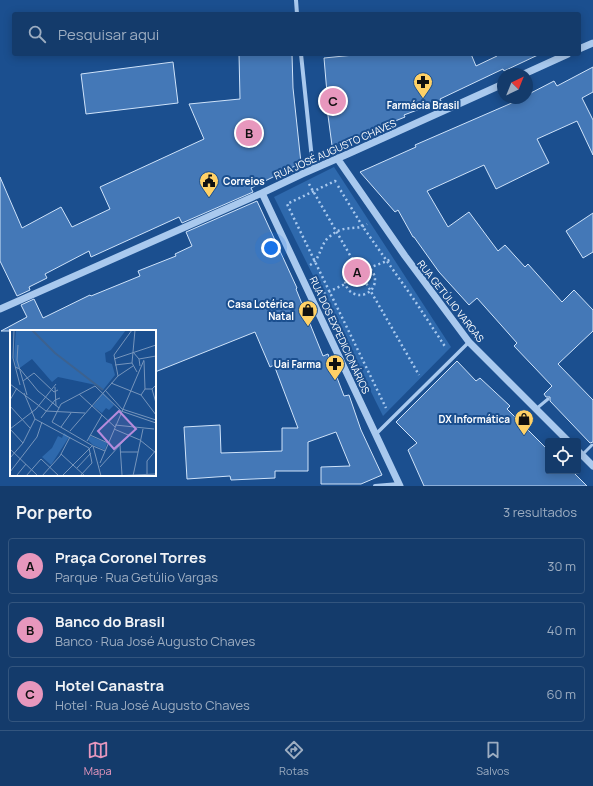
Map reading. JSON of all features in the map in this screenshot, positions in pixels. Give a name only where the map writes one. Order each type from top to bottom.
[{"type":"street","points":[[296,0],[297,12]]},
{"type":"street","points":[[581,48],[593,43]]},
{"type":"street","points":[[301,56],[313,169]]},
{"type":"street","points":[[533,70],[564,56]]},
{"type":"street","name":"RUA JOSÉ AUGUSTO CHAVES","points":[[0,309],[497,87]]},
{"type":"street","name":"RUA GETÚLIO VARGAS","points":[[337,158],[405,256],[469,342],[565,438]]},
{"type":"street","name":"RUA DOS EXPEDICIONÁRIOS","points":[[262,193],[399,485]]},
{"type":"street","points":[[376,434],[469,342]]},
{"type":"street","points":[[581,454],[593,466]]},
{"type":"street","points":[[375,486],[399,485]]},
{"type":"lane","points":[[535,409],[548,399]]},
{"type":"lane","points":[[581,452],[592,444]]},
{"type":"path","points":[[302,174],[314,191],[420,378]]},
{"type":"path","points":[[391,419],[287,204],[335,180],[363,227],[415,301],[453,359]]},
{"type":"path","points":[[299,272],[316,262],[327,238],[336,231],[347,227],[363,227],[378,218]]},
{"type":"path","points":[[369,268],[405,256]]},
{"type":"path","points":[[356,265],[366,265],[369,268],[373,272],[375,281],[371,290],[364,295],[356,295],[349,291],[344,284],[344,276],[349,268],[356,265]]},
{"type":"path","points":[[312,300],[344,284]]},
{"type":"shaded area","points":[[334,167],[451,347],[383,416],[274,197]]},
{"type":"building","points":[[239,56],[292,56],[293,88],[301,163],[251,188],[253,192],[182,223],[179,217],[91,257],[89,251],[45,274],[47,278],[29,287],[30,290],[17,296],[0,261],[0,177],[22,228],[61,207],[72,227],[110,209],[100,187],[204,139],[189,104],[240,99]]},
{"type":"building","points":[[344,56],[472,56],[476,66],[497,56],[536,56],[510,68],[497,68],[497,72],[440,99],[441,101],[404,115],[405,117],[373,130],[374,133],[333,153],[325,93],[327,93],[324,58]]},
{"type":"building","points":[[173,62],[178,103],[86,114],[81,74]]},
{"type":"building","points":[[593,67],[593,92],[582,98],[593,120],[593,155],[577,121],[537,139],[549,163],[496,189],[484,165],[427,191],[448,227],[469,212],[498,251],[505,245],[525,267],[528,264],[562,302],[574,290],[593,310],[593,331],[558,364],[593,400],[593,442],[590,443],[550,401],[550,397],[546,397],[544,394],[552,386],[514,346],[517,343],[477,298],[469,305],[439,272],[413,237],[398,210],[395,212],[360,172],[416,147],[415,145],[509,104],[533,104],[533,92],[554,81],[557,86]]},
{"type":"building","points":[[257,201],[297,288],[296,289],[323,356],[328,354],[344,396],[349,395],[361,430],[382,475],[361,484],[321,484],[321,467],[350,466],[336,432],[308,442],[308,471],[275,471],[275,478],[231,480],[230,476],[187,479],[184,427],[220,425],[221,453],[282,451],[282,428],[298,428],[274,365],[270,367],[255,332],[156,372],[156,330],[1,331],[27,317],[21,305],[34,299],[43,318],[90,295],[91,296],[140,276],[138,271],[176,256],[175,254],[192,246],[186,232]]},
{"type":"building","points":[[593,213],[593,252],[583,258],[566,231]]},
{"type":"building","points":[[457,361],[476,381],[480,378],[510,406],[507,409],[545,447],[545,474],[575,474],[587,486],[424,486],[408,450],[417,443],[396,422]]},
{"type":"place","name":"Farmácia Brasil","points":[[423,99]]},
{"type":"place","name":"Hotel Canastra","points":[[333,101]]},
{"type":"place","name":"Banco do Brasil","points":[[249,133]]},
{"type":"place","name":"Correios","points":[[209,198]]},
{"type":"place","name":"Praça Coronel Torres","points":[[357,272]]},
{"type":"place","name":"Casa Lotérica Natal","points":[[308,327]]},
{"type":"place","name":"Uai Farma","points":[[335,381]]},
{"type":"place","name":"DX Informática","points":[[524,436]]}]
